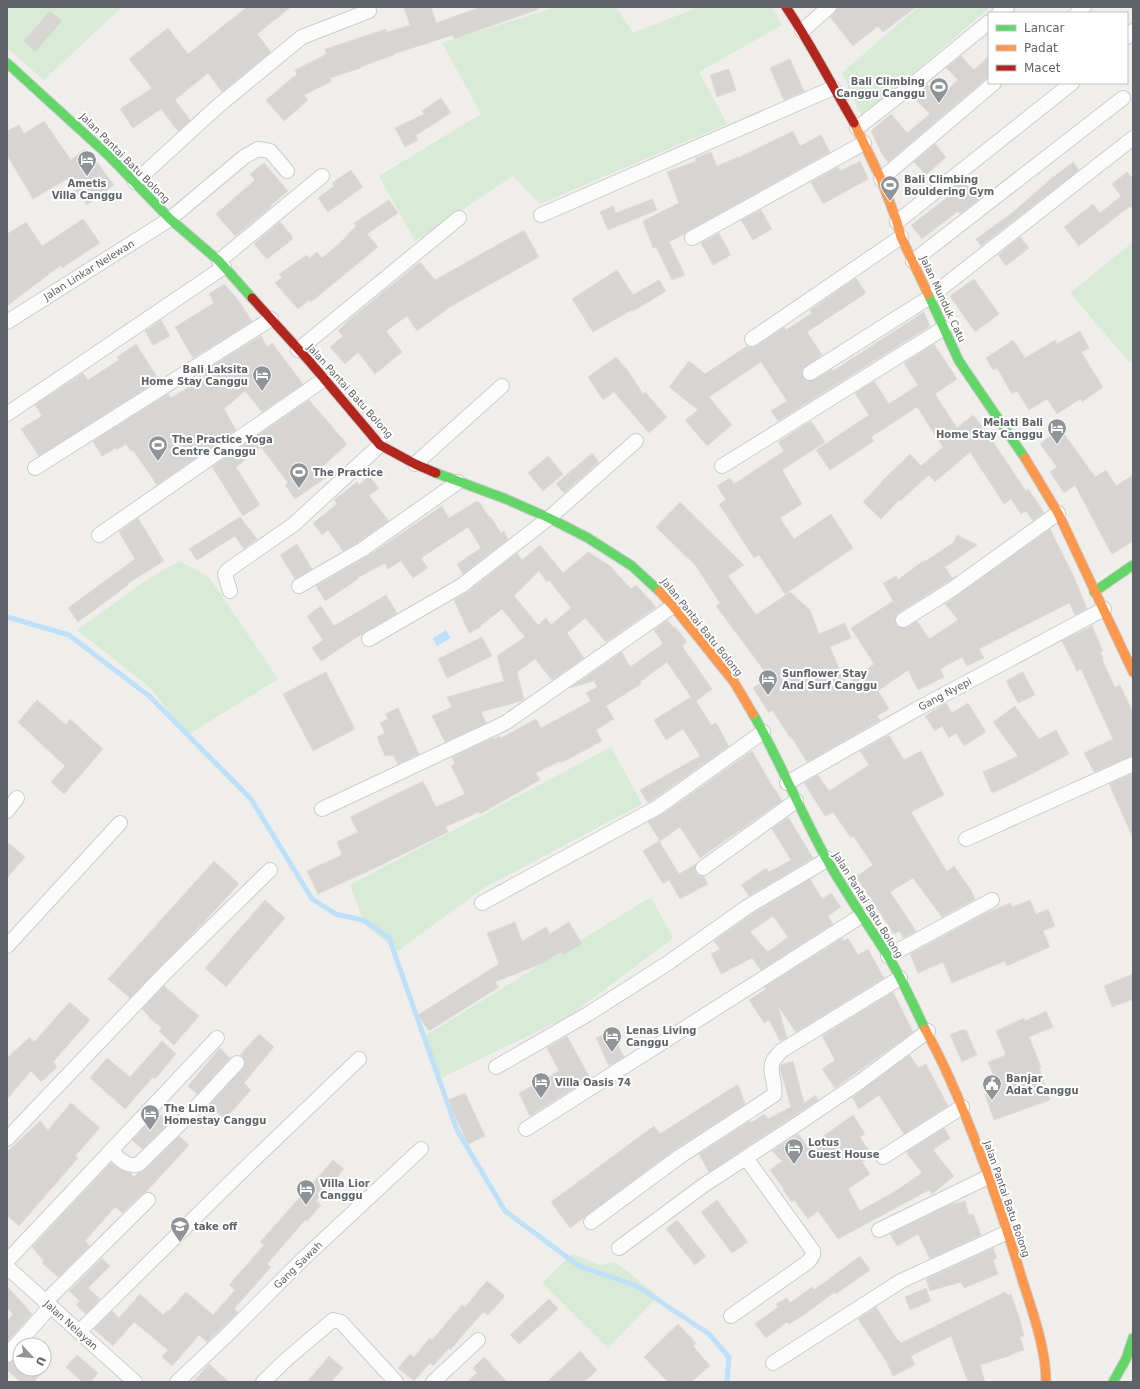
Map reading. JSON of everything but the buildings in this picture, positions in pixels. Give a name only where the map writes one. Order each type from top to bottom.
[{"type":"street","name":"Jalan Munduk Catu","points":[[786,7],[802,31],[857,128],[881,179],[901,237],[959,362],[1027,461],[1058,513],[1133,672]]},
{"type":"street","points":[[802,31],[829,7]]},
{"type":"street","points":[[135,182],[218,106],[302,37],[369,11]]},
{"type":"street","points":[[857,128],[988,23]]},
{"type":"street","name":"Jalan Pantai Batu Bolong","points":[[7,63],[49,100],[135,182],[170,219],[222,264],[380,445],[415,464],[458,482],[506,499],[549,518],[588,538],[632,566],[654,585],[673,606],[734,682],[763,732],[787,783],[826,858],[861,916],[888,956],[928,1031],[948,1074],[962,1107],[1008,1232],[1035,1321],[1046,1369],[1046,1382]]},
{"type":"street","points":[[881,179],[993,84]]},
{"type":"street","points":[[897,222],[1071,84]]},
{"type":"street","points":[[541,215],[833,88]]},
{"type":"street","points":[[913,261],[1123,98]]},
{"type":"street","points":[[810,373],[930,297],[1133,138]]},
{"type":"street","points":[[692,238],[864,143]]},
{"type":"street","name":"Jalan Linkar Nelewan","points":[[7,322],[170,219],[244,157],[258,149],[270,151],[287,171]]},
{"type":"street","points":[[7,414],[222,264],[322,176]]},
{"type":"street","points":[[298,350],[459,218]]},
{"type":"street","points":[[752,339],[901,237]]},
{"type":"street","points":[[35,468],[270,319]]},
{"type":"street","points":[[722,466],[944,328]]},
{"type":"street","points":[[99,535],[323,380]]},
{"type":"street","points":[[415,464],[502,386]]},
{"type":"street","points":[[369,639],[461,586],[549,518],[636,441]]},
{"type":"street","points":[[230,591],[226,574],[228,570],[293,525],[380,445]]},
{"type":"street","points":[[299,586],[363,549],[458,482]]},
{"type":"street","points":[[903,620],[951,590],[1058,513]]},
{"type":"street","points":[[1094,592],[1133,565]]},
{"type":"street","points":[[322,810],[505,723],[673,606]]},
{"type":"street","name":"Gang Nyepi","points":[[787,783],[917,709],[1104,609]]},
{"type":"street","points":[[482,903],[658,807],[763,732]]},
{"type":"street","points":[[966,839],[1133,764]]},
{"type":"street","points":[[7,811],[17,798]]},
{"type":"street","points":[[703,868],[796,801]]},
{"type":"street","points":[[7,946],[120,823]]},
{"type":"street","points":[[496,1067],[615,997],[668,963],[747,907],[823,862],[826,858]]},
{"type":"street","points":[[7,1139],[165,973],[270,870]]},
{"type":"street","points":[[888,956],[992,900]]},
{"type":"street","points":[[526,1130],[861,916]]},
{"type":"street","points":[[591,1222],[679,1157],[774,1095],[775,1090],[771,1072],[773,1060],[782,1051],[900,978]]},
{"type":"street","points":[[619,1248],[704,1185],[861,1081],[928,1031]]},
{"type":"street","points":[[8,1269],[111,1151],[217,1038]]},
{"type":"street","points":[[79,1332],[238,1175],[359,1059]]},
{"type":"street","points":[[111,1151],[126,1164],[133,1166],[139,1164],[185,1119],[237,1063]]},
{"type":"street","points":[[883,1157],[962,1107]]},
{"type":"street","name":"Gang Sawah","points":[[178,1382],[225,1338],[303,1259],[421,1149]]},
{"type":"street","points":[[731,1316],[808,1262],[813,1256],[813,1250],[746,1158]]},
{"type":"street","points":[[879,1230],[988,1177]]},
{"type":"street","points":[[7,1355],[48,1304],[148,1200]]},
{"type":"street","points":[[773,1363],[901,1281],[1008,1232]]},
{"type":"street","name":"Jalan Nelayan","points":[[8,1269],[135,1382]]},
{"type":"street","points":[[263,1382],[288,1358],[333,1320],[341,1322],[396,1382]]},
{"type":"street","points":[[1113,1382],[1126,1359],[1133,1338]]},
{"type":"street","points":[[433,1382],[478,1340]]},
{"type":"green space","points":[[7,7],[122,7],[44,80],[7,48]]},
{"type":"green space","points":[[557,7],[616,7],[633,33],[699,7],[772,7],[782,25],[699,72],[727,124],[540,204],[513,176],[415,241],[379,176],[481,114],[442,43]]},
{"type":"green space","points":[[918,7],[990,7],[862,117],[842,73]]},
{"type":"green space","points":[[1133,242],[1133,360],[1129,362],[1070,293]]},
{"type":"green space","points":[[179,561],[209,577],[278,679],[186,736],[151,688],[77,630],[148,579]]},
{"type":"green space","points":[[611,747],[642,804],[482,889],[398,951],[365,925],[350,885]]},
{"type":"green space","points":[[651,897],[673,938],[569,1016],[439,1079],[423,1037]]},
{"type":"green space","points":[[572,1254],[599,1265],[615,1262],[658,1296],[608,1348],[542,1283]]},
{"type":"water","points":[[446,630],[451,638],[437,646],[433,638]]},
{"type":"waterway","points":[[7,617],[69,635],[149,696],[251,799],[312,899],[336,914],[365,921],[389,938],[457,1130],[505,1211],[579,1266],[637,1286],[709,1334],[729,1357],[727,1382]]},
{"type":"traffic: fast","points":[[7,63],[109,156],[170,219],[219,261],[252,298]]},
{"type":"traffic: fast","points":[[928,294],[959,361],[1025,458]]},
{"type":"traffic: fast","points":[[436,473],[506,499],[549,518],[588,538],[632,566],[659,591]]},
{"type":"traffic: fast","points":[[1094,592],[1133,565]]},
{"type":"traffic: fast","points":[[753,714],[826,858],[888,956],[925,1029]]},
{"type":"traffic: fast","points":[[1113,1382],[1126,1359],[1133,1338]]},
{"type":"traffic: slow","points":[[854,123],[881,179],[901,237],[928,294]]},
{"type":"traffic: slow","points":[[1025,458],[1058,513],[1133,672]]},
{"type":"traffic: slow","points":[[659,591],[673,606],[734,682],[753,714]]},
{"type":"traffic: slow","points":[[925,1029],[943,1063],[959,1100],[998,1203],[1035,1319],[1044,1357],[1046,1382]]},
{"type":"traffic: jam","points":[[786,7],[854,123]]},
{"type":"traffic: jam","points":[[252,298],[310,362],[380,445],[415,464],[436,473]]},
{"type":"place","name":"Bali Climbing Canggu Canggu","points":[[939,104]]},
{"type":"place","name":"Ametis Villa Canggu","points":[[87,177]]},
{"type":"place","name":"Bali Climbing Bouldering Gym","points":[[890,202]]},
{"type":"place","name":"Bali Laksita Home Stay Canggu","points":[[262,392]]},
{"type":"place","name":"Melati Bali Home Stay Canggu","points":[[1057,445]]},
{"type":"place","name":"The Practice Yoga Centre Canggu","points":[[158,462]]},
{"type":"place","name":"The Practice","points":[[299,489]]},
{"type":"place","name":"Sunflower Stay And Surf Canggu","points":[[768,696]]},
{"type":"place","name":"Lenas Living Canggu","points":[[612,1053]]},
{"type":"place","name":"Villa Oasis 74","points":[[541,1099]]},
{"type":"place","name":"Banjar Adat Canggu","points":[[992,1101]]},
{"type":"place","name":"The Lima Homestay Canggu","points":[[150,1131]]},
{"type":"place","name":"Lotus Guest House","points":[[794,1165]]},
{"type":"place","name":"Villa Lior Canggu","points":[[306,1206]]},
{"type":"place","name":"take off","points":[[180,1243]]}]
